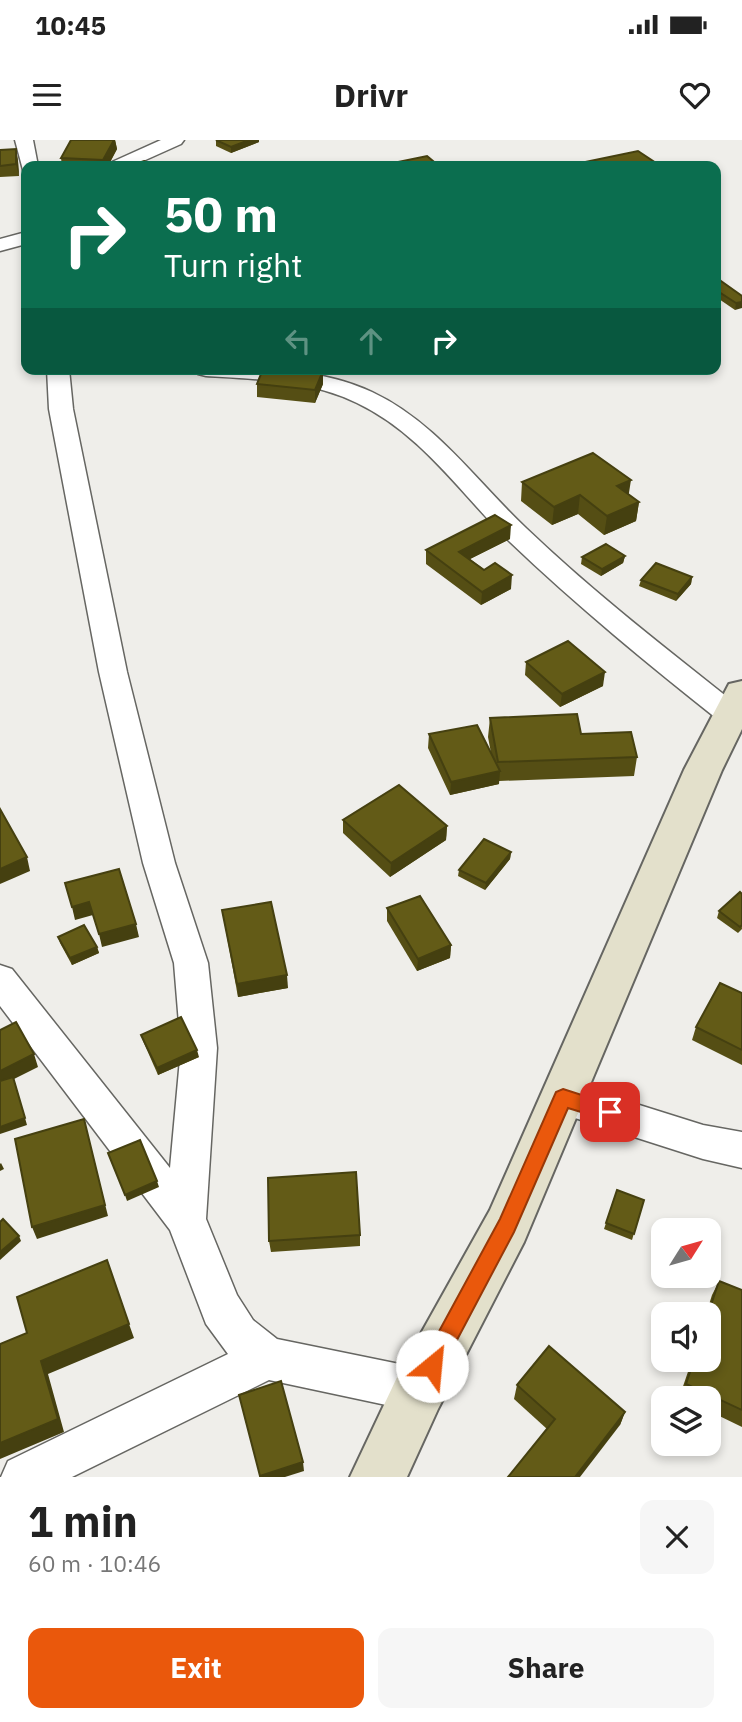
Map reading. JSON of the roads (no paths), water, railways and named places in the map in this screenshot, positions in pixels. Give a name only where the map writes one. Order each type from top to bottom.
[{"type":"street","points":[[24,140],[28,161]]},
{"type":"street","points":[[129,161],[175,140]]},
{"type":"street","points":[[0,245],[21,239]]},
{"type":"street","points":[[58,375],[61,409],[113,671],[159,863],[191,963],[198,1048],[186,1219]]},
{"type":"street","points":[[268,375],[327,384],[382,406],[431,441],[514,532],[627,633],[736,704],[703,770],[507,1226],[419,1390],[379,1477]]},
{"type":"street","points":[[0,979],[186,1219],[221,1309],[238,1335],[268,1357],[419,1390]]},
{"type":"street","points":[[563,1098],[702,1142],[742,1150]]},
{"type":"street","points":[[24,1477],[268,1357]]}]
